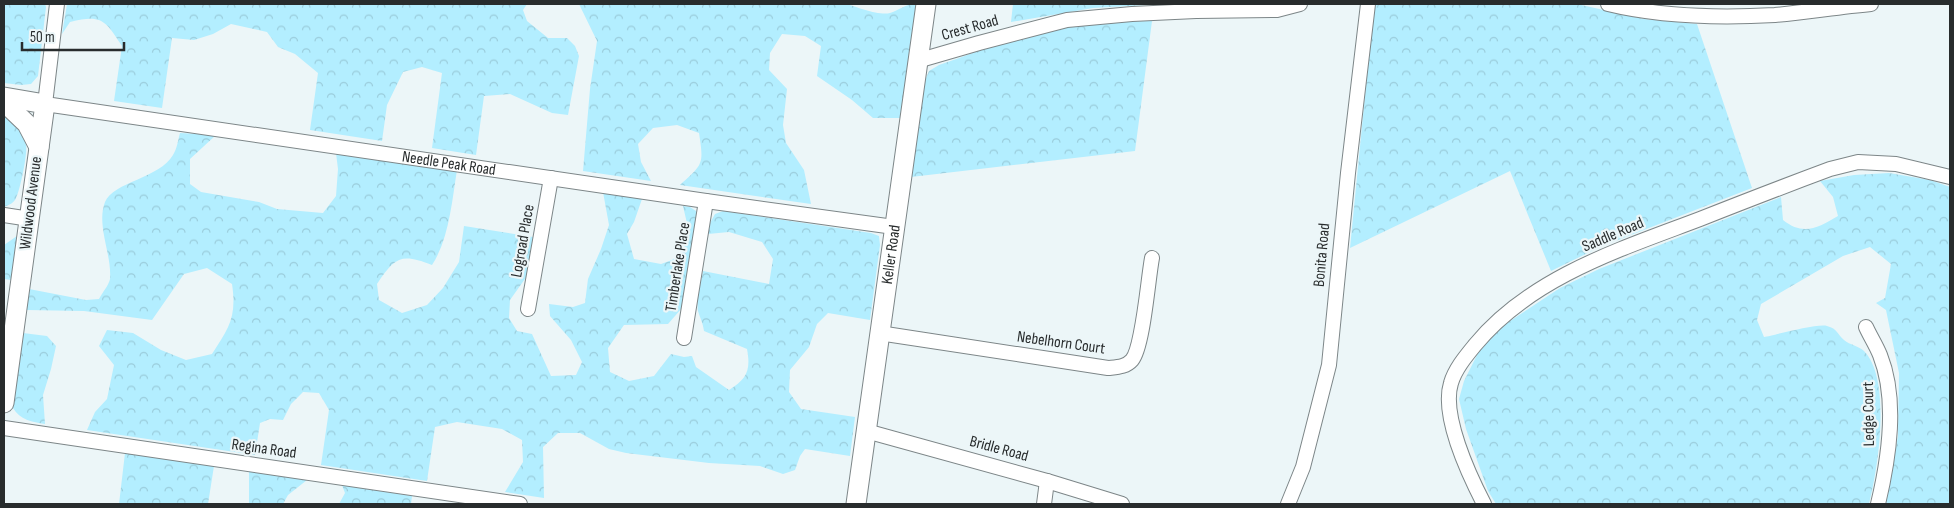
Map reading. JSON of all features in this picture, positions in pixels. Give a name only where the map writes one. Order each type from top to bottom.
[{"type":"street","name":"Wildwood Avenue","points":[[4,403],[30,219],[57,4]]},
{"type":"street","name":"Keller Road","points":[[856,504],[926,4]]},
{"type":"street","name":"Crest Road","points":[[917,61],[1067,20],[1132,14],[1277,10],[1300,4]]},
{"type":"street","name":"Bonita Road","points":[[1288,504],[1305,458],[1329,365],[1348,173],[1368,4]]},
{"type":"street","points":[[1608,4],[1713,17],[1777,14],[1871,4]]},
{"type":"street","name":"Needle Peak Road","points":[[4,97],[894,227]]},
{"type":"street","points":[[4,102],[27,124],[38,147]]},
{"type":"street","name":"Saddle Road","points":[[1484,504],[1472,482],[1454,430],[1448,404],[1451,382],[1464,357],[1486,331],[1514,308],[1549,284],[1598,259],[1830,169],[1858,162],[1896,164],[1950,177]]},
{"type":"street","name":"Logroad Place","points":[[528,309],[551,178]]},
{"type":"street","name":"Timberlake Place","points":[[684,338],[706,201]]},
{"type":"street","points":[[4,215],[30,219]]},
{"type":"street","name":"Nebelhorn Court","points":[[879,333],[1108,368],[1124,366],[1132,360],[1139,348],[1152,258]]},
{"type":"street","name":"Ledge Court","points":[[1866,327],[1880,354],[1884,369],[1889,409],[1888,449],[1878,504]]},
{"type":"street","name":"Regina Road","points":[[4,428],[520,504]]},
{"type":"street","name":"Bridle Road","points":[[866,431],[1047,481],[1122,504]]},
{"type":"street","points":[[1044,504],[1047,481]]},
{"type":"green space","points":[[4,4],[45,4],[38,76],[31,84],[4,83]]},
{"type":"green space","points":[[67,4],[527,4],[523,10],[527,21],[548,38],[567,38],[575,46],[579,56],[568,115],[552,113],[510,94],[484,96],[476,155],[432,148],[442,73],[422,67],[403,72],[387,105],[382,141],[310,130],[318,73],[295,54],[278,47],[267,32],[231,24],[213,34],[194,40],[172,38],[162,108],[114,101],[122,46],[107,25],[96,19],[70,22],[62,34]]},
{"type":"green space","points":[[579,4],[847,4],[868,11],[886,14],[916,4],[900,118],[873,118],[852,100],[817,76],[821,46],[805,36],[782,34],[770,53],[769,70],[787,89],[783,125],[786,143],[804,170],[811,204],[680,185],[697,168],[700,163],[701,152],[699,133],[677,125],[653,128],[638,144],[641,162],[651,181],[583,171],[590,89],[597,41]]},
{"type":"green space","points":[[1013,4],[1164,4],[1093,8],[1011,22]]},
{"type":"green space","points":[[1374,4],[1577,4],[1644,19],[1697,24],[1752,188],[1600,247],[1551,271],[1510,171],[1350,248]]},
{"type":"green space","points":[[1152,21],[1135,151],[911,177],[924,83],[929,71],[939,65],[1044,30],[1083,24]]},
{"type":"green space","points":[[4,113],[21,131],[25,140],[26,155],[18,194],[13,203],[4,207]]},
{"type":"green space","points":[[180,133],[216,135],[190,159],[190,184],[201,192],[259,202],[277,209],[323,213],[336,196],[338,169],[336,153],[457,170],[446,232],[438,255],[432,265],[413,259],[400,260],[394,263],[377,284],[379,300],[402,313],[427,305],[443,288],[459,262],[464,226],[533,237],[527,276],[510,300],[509,318],[517,331],[532,334],[551,376],[576,375],[582,362],[571,340],[550,316],[549,304],[573,307],[585,303],[588,279],[609,225],[603,192],[642,199],[634,222],[627,234],[634,259],[661,264],[672,260],[683,252],[689,232],[683,206],[690,207],[696,211],[697,219],[682,308],[668,324],[624,325],[608,348],[610,372],[629,381],[654,376],[671,354],[684,357],[692,356],[696,367],[729,390],[744,378],[748,368],[747,349],[704,331],[698,311],[698,296],[703,271],[769,284],[773,259],[762,242],[729,232],[708,234],[710,223],[715,214],[723,211],[871,233],[879,236],[880,245],[870,320],[828,313],[817,324],[809,347],[790,370],[789,392],[801,409],[855,417],[850,456],[805,449],[800,456],[795,470],[783,474],[760,466],[709,463],[626,453],[609,449],[580,433],[558,433],[543,447],[544,498],[505,492],[523,462],[522,440],[502,429],[457,422],[435,427],[427,481],[321,465],[329,410],[319,393],[303,392],[291,404],[283,420],[270,419],[260,423],[255,455],[87,430],[95,412],[107,399],[114,365],[99,346],[107,330],[133,333],[161,350],[186,360],[212,354],[230,322],[233,305],[232,284],[207,268],[184,274],[152,320],[84,311],[26,310],[29,289],[86,300],[99,299],[110,279],[109,260],[102,220],[105,202],[117,189],[148,175],[167,163],[174,153]]},
{"type":"green space","points":[[1889,173],[1930,180],[1950,187],[1950,504],[1886,504],[1898,436],[1899,373],[1886,310],[1876,303],[1885,298],[1891,264],[1870,247],[1843,256],[1761,304],[1757,320],[1764,337],[1815,326],[1831,327],[1846,342],[1864,351],[1873,364],[1878,382],[1880,425],[1879,448],[1869,504],[1496,504],[1488,491],[1466,429],[1459,399],[1464,381],[1480,349],[1504,325],[1560,288],[1599,269],[1781,197],[1783,220],[1797,228],[1817,227],[1838,216],[1833,197],[1820,181],[1854,175]]},
{"type":"green space","points":[[17,236],[11,280],[4,279],[4,245]]},
{"type":"green space","points":[[23,333],[47,336],[56,346],[43,395],[45,424],[23,418],[13,408]]},
{"type":"green space","points":[[125,453],[214,466],[208,504],[119,504]]},
{"type":"green space","points":[[249,471],[307,480],[288,495],[283,504],[249,504]]},
{"type":"green space","points":[[342,485],[412,496],[411,504],[339,504],[345,493]]}]
